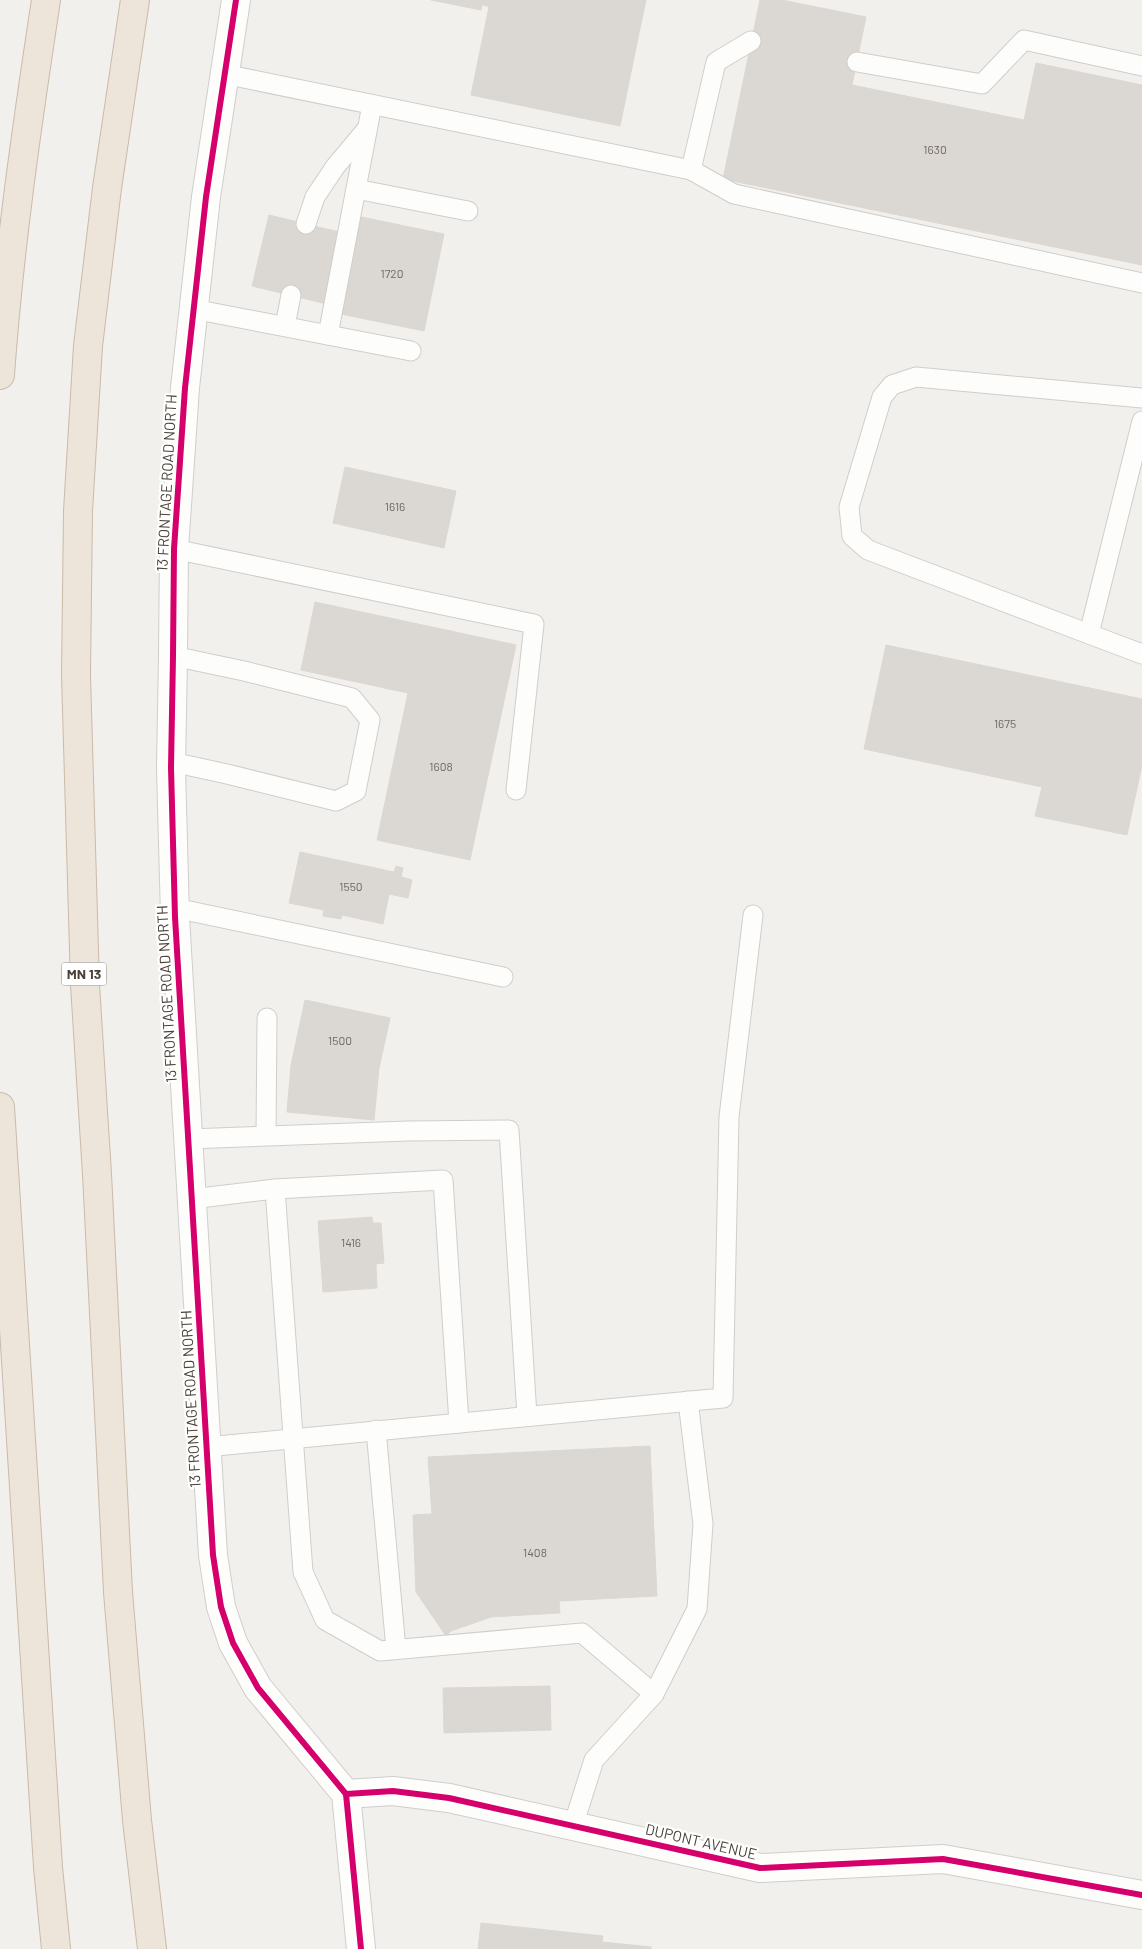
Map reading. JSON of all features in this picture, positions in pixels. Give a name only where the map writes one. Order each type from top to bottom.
[{"type":"highway","points":[[0,375],[22,162],[46,0]]},
{"type":"highway","name":"MN 13","points":[[134,0],[107,188],[88,346],[78,511],[76,675],[85,985],[97,1174],[118,1592],[138,1820],[152,1949]]},
{"type":"highway","points":[[0,1108],[48,1867],[56,1949]]},
{"type":"street","name":"13 FRONTAGE ROAD NORTH","points":[[236,0],[206,197],[185,388],[174,549],[172,762],[175,908],[206,1447],[213,1555],[221,1607],[233,1643],[258,1688],[346,1794]]},
{"type":"street","name":"DUPONT AVENUE","points":[[346,1794],[393,1792],[448,1798],[760,1868],[943,1859],[1142,1895]]},
{"type":"street","points":[[346,1794],[360,1949]]},
{"type":"lane","points":[[857,62],[982,84],[1024,40],[1142,66]]},
{"type":"lane","points":[[691,170],[716,62],[751,41]]},
{"type":"lane","points":[[224,74],[691,170],[734,194],[1142,283]]},
{"type":"lane","points":[[328,335],[372,105]]},
{"type":"lane","points":[[306,224],[315,197],[335,167],[367,130]]},
{"type":"lane","points":[[356,189],[468,211]]},
{"type":"lane","points":[[285,326],[291,295]]},
{"type":"lane","points":[[194,309],[411,351]]},
{"type":"lane","points":[[1142,398],[916,378],[892,385],[882,397],[849,507],[852,536],[868,550],[1142,654]]},
{"type":"lane","points":[[1089,634],[1142,421]]},
{"type":"lane","points":[[174,549],[534,624],[516,790]]},
{"type":"lane","points":[[172,762],[336,801],[356,791],[370,720],[352,698],[173,656]]},
{"type":"lane","points":[[175,908],[502,977]]},
{"type":"lane","points":[[206,1447],[723,1398],[730,1117],[753,916]]},
{"type":"lane","points":[[266,1136],[267,1018]]},
{"type":"lane","points":[[188,1139],[509,1130],[527,1416]]},
{"type":"lane","points":[[191,1199],[275,1189],[443,1180],[459,1423]]},
{"type":"lane","points":[[275,1189],[303,1572],[325,1620],[380,1651],[582,1633],[654,1694]]},
{"type":"lane","points":[[574,1826],[594,1760],[654,1694],[697,1609],[703,1524],[688,1401]]},
{"type":"lane","points":[[376,1430],[396,1649]]},
{"type":"building","points":[[431,0],[646,0],[638,38],[482,5],[481,10]]},
{"type":"building","points":[[760,0],[782,0],[866,17],[852,85],[1024,120],[1036,63],[1142,85],[1142,265],[723,179]]},
{"type":"building","points":[[489,7],[638,38],[620,126],[471,95]]},
{"type":"building","points":[[269,215],[343,233],[327,304],[252,286]]},
{"type":"building","points":[[361,217],[444,234],[424,331],[341,314]]},
{"type":"building","points":[[345,467],[456,491],[444,548],[333,523]]},
{"type":"building","points":[[315,602],[516,645],[470,860],[377,840],[408,693],[301,670]]},
{"type":"building","points":[[886,645],[1142,699],[1142,765],[1127,835],[1035,816],[1042,787],[864,749]]},
{"type":"building","points":[[300,852],[394,872],[396,866],[403,868],[401,877],[412,880],[408,898],[389,894],[383,924],[342,915],[341,919],[323,916],[324,910],[289,903]]},
{"type":"building","points":[[305,1000],[390,1018],[379,1068],[374,1120],[287,1112],[291,1065]]},
{"type":"building","points":[[372,1217],[373,1223],[381,1223],[384,1263],[376,1264],[377,1288],[323,1292],[318,1221]]},
{"type":"building","points":[[650,1446],[657,1596],[559,1601],[560,1613],[491,1617],[451,1631],[446,1636],[416,1592],[413,1515],[432,1514],[428,1457]]},
{"type":"building","points":[[550,1686],[551,1730],[444,1733],[443,1688]]},
{"type":"building","points":[[481,1923],[603,1936],[602,1942],[651,1947],[651,1949],[478,1949]]},
{"type":"cycle path","points":[[236,0],[206,197],[185,388],[174,549],[171,768],[175,917],[213,1555],[221,1607],[233,1643],[258,1688],[346,1794],[361,1949]]},
{"type":"cycle path","points":[[346,1794],[393,1791],[449,1798],[760,1868],[943,1859],[1142,1895]]}]
